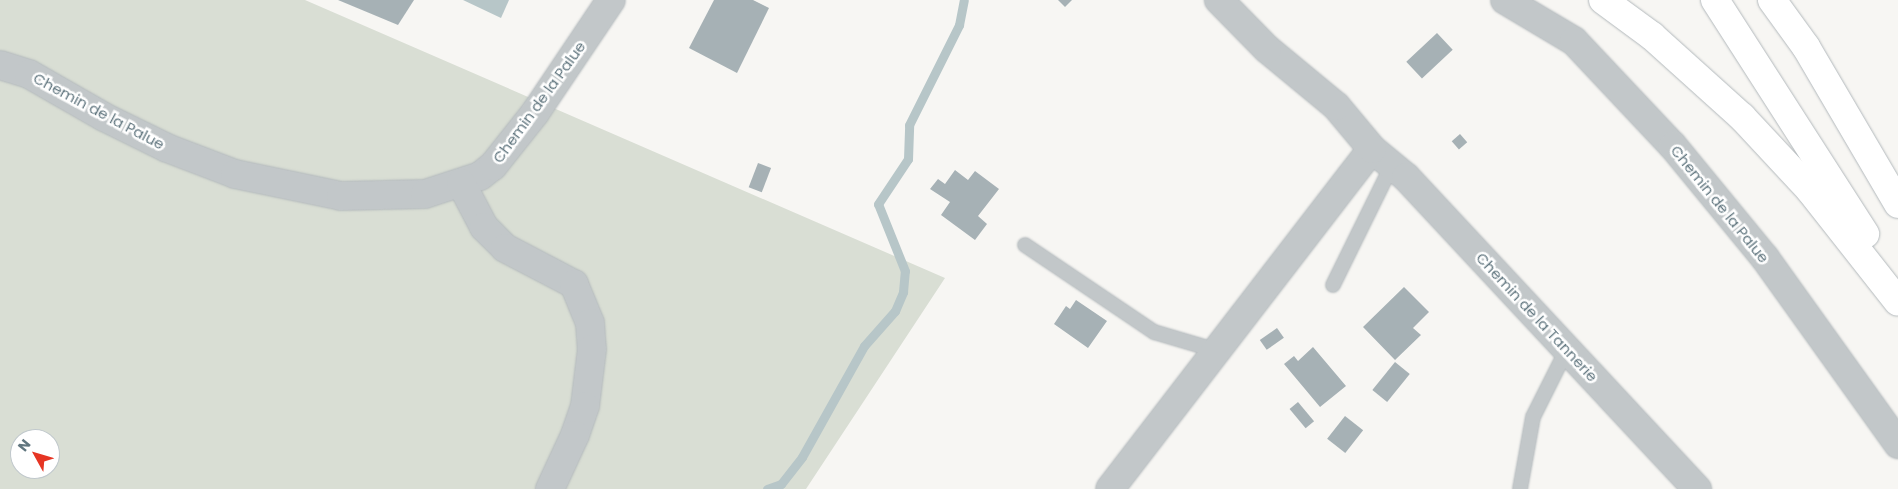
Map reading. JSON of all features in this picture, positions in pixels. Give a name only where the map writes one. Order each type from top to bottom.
[{"type":"main road","points":[[1603,0],[1652,36],[1748,123],[1810,190],[1898,302]]},
{"type":"main road","points":[[1715,0],[1898,286]]},
{"type":"main road","points":[[1772,0],[1806,47],[1898,204]]},
{"type":"street","name":"Chemin de la Palue","points":[[0,65],[29,74],[104,117],[168,148],[235,174],[279,185],[341,196],[425,194],[480,176],[504,154],[611,0]]},
{"type":"street","name":"Chemin de la Tannerie","points":[[1219,0],[1267,49],[1336,106],[1382,157],[1567,348],[1696,489]]},
{"type":"street","name":"Chemin de la Palue","points":[[1505,0],[1574,41],[1673,146],[1765,258],[1898,444]]},
{"type":"street","points":[[1110,489],[1218,351],[1382,157]]},
{"type":"street","points":[[461,183],[484,227],[505,248],[574,284],[590,323],[592,349],[585,406],[575,435],[550,489]]},
{"type":"lane","points":[[1333,285],[1382,157]]},
{"type":"lane","points":[[1025,245],[1154,332],[1218,351]]},
{"type":"lane","points":[[1520,489],[1533,417],[1567,348]]},
{"type":"shaded area","points":[[0,0],[305,0],[945,278],[806,489],[0,489]]},
{"type":"shaded area","points":[[463,0],[509,0],[501,18]]},
{"type":"building","points":[[338,0],[414,0],[398,25]]},
{"type":"building","points":[[714,0],[753,0],[769,8],[737,73],[689,48]]},
{"type":"building","points":[[1058,0],[1072,0],[1065,7]]},
{"type":"building","points":[[1437,33],[1453,50],[1422,78],[1406,62]]},
{"type":"building","points":[[1460,134],[1467,142],[1459,150],[1452,141]]},
{"type":"building","points":[[758,163],[771,168],[762,192],[749,187]]},
{"type":"building","points":[[955,170],[968,180],[975,171],[999,189],[978,216],[987,224],[975,240],[941,215],[950,202],[930,189],[938,179],[945,184]]},
{"type":"building","points":[[1404,287],[1429,312],[1413,328],[1421,335],[1395,360],[1363,327]]},
{"type":"building","points":[[1076,300],[1107,321],[1088,348],[1054,324],[1066,306],[1070,309]]},
{"type":"building","points":[[1277,328],[1284,338],[1267,350],[1260,340]]},
{"type":"building","points":[[1313,347],[1346,386],[1320,407],[1284,364],[1294,356],[1298,361]]},
{"type":"building","points":[[1395,362],[1410,374],[1387,402],[1372,390]]},
{"type":"building","points":[[1298,402],[1314,421],[1306,428],[1290,409]]},
{"type":"building","points":[[1345,416],[1363,430],[1345,453],[1327,439]]},
{"type":"waterway","points":[[767,489],[781,484],[802,457],[864,346],[895,311],[903,292],[905,271],[878,204],[908,159],[909,125],[959,25],[964,0]]}]
